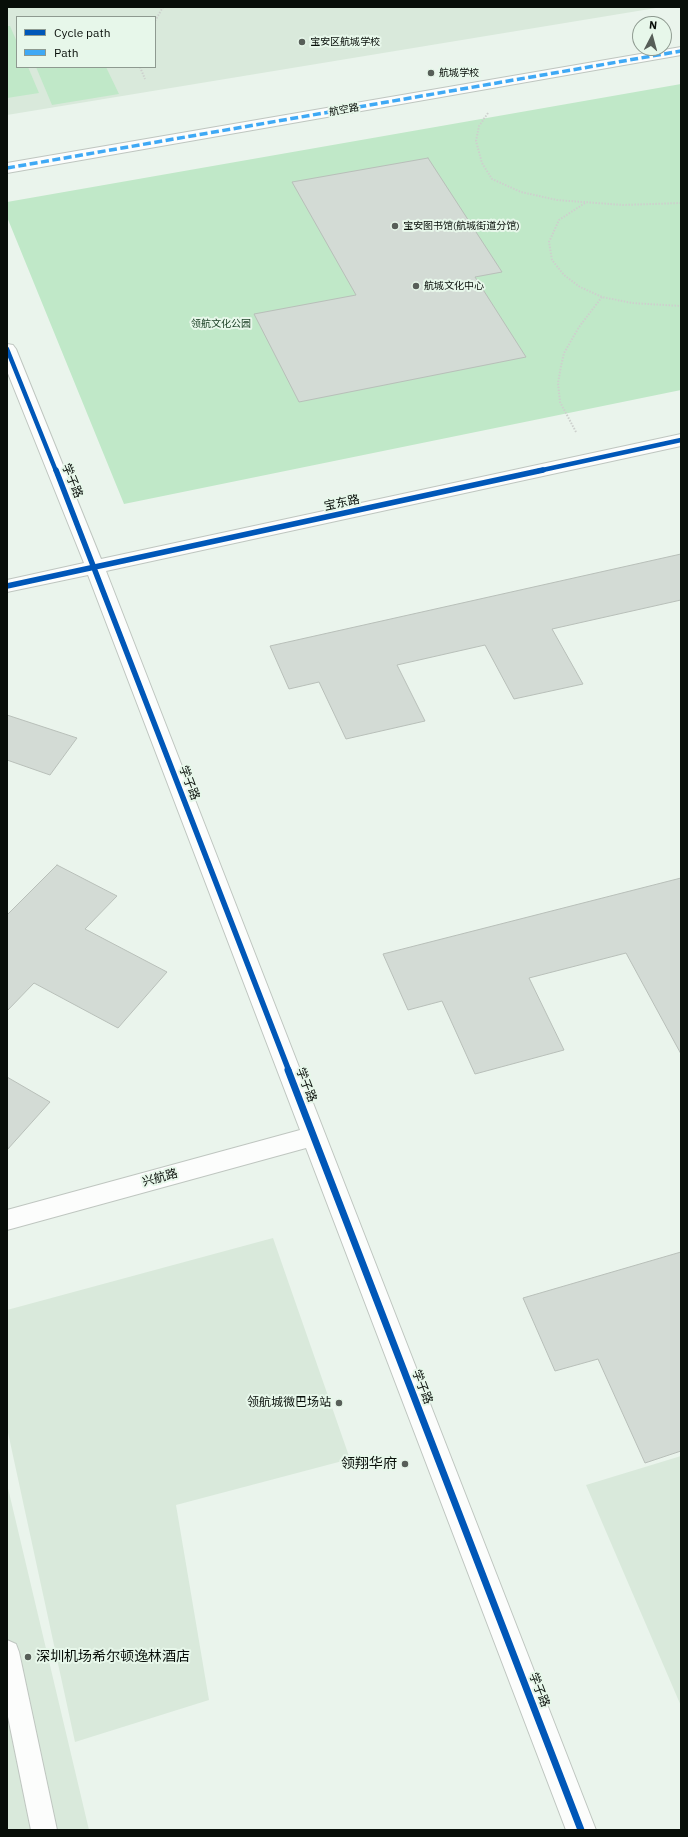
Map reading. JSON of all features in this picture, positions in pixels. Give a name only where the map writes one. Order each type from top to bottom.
[{"type":"street","name":"航空路","points":[[7,168],[681,51]]},
{"type":"street","name":"学子路","points":[[7,349],[95,568],[581,1830]]},
{"type":"street","name":"宝东路","points":[[7,586],[681,440]]},
{"type":"street","name":"兴航路","points":[[7,1220],[314,1136]]},
{"type":"lane","points":[[7,1652],[44,1830]]},
{"type":"path","points":[[156,19],[163,7]]},
{"type":"path","points":[[140,68],[145,79]]},
{"type":"path","points":[[492,109],[479,126],[476,141],[482,164],[492,179],[520,192],[557,200],[623,205],[681,203]]},
{"type":"path","points":[[586,202],[559,220],[549,242],[552,260],[564,275],[580,288],[602,297],[632,303],[681,306]]},
{"type":"path","points":[[578,435],[560,402],[558,383],[564,353],[575,333],[602,297]]},
{"type":"shaded area","name":"宝安区航城学校","points":[[7,7],[662,7],[7,115]]},
{"type":"shaded area","name":"领航城微巴场站","points":[[273,1238],[350,1459],[176,1505],[209,1700],[75,1742],[7,1428],[7,1310]]},
{"type":"shaded area","points":[[681,1456],[681,1706],[586,1485]]},
{"type":"shaded area","name":"深圳机场希尔顿逸林酒店","points":[[7,1484],[89,1830],[7,1830]]},
{"type":"green space","points":[[7,26],[10,26],[16,40],[16,68],[28,68],[39,93],[7,98]]},
{"type":"green space","points":[[36,68],[106,68],[119,94],[52,105]]},
{"type":"green space","name":"领航文化公园","points":[[681,84],[681,390],[124,504],[7,217],[7,202]]},
{"type":"building","name":"航城文化中心","points":[[428,158],[502,272],[475,277],[526,357],[299,402],[254,314],[356,295],[292,182]]},
{"type":"building","points":[[681,554],[681,600],[552,629],[583,684],[514,699],[485,645],[397,665],[425,721],[346,739],[319,682],[289,689],[270,646]]},
{"type":"building","points":[[7,715],[77,738],[50,775],[7,760]]},
{"type":"building","points":[[57,865],[117,896],[85,929],[167,972],[118,1028],[34,983],[7,1011],[7,915]]},
{"type":"building","points":[[681,878],[681,1054],[626,953],[529,978],[564,1050],[475,1074],[442,1001],[408,1010],[383,954]]},
{"type":"building","points":[[7,1077],[50,1102],[7,1150]]},
{"type":"building","points":[[681,1252],[681,1451],[645,1463],[598,1359],[555,1371],[523,1298]]},
{"type":"marked path","points":[[7,168],[681,51]]},
{"type":"cycle path","points":[[7,349],[95,568],[581,1830]]},
{"type":"cycle path","points":[[7,586],[681,440]]},
{"type":"place","name":"宝安区航城学校","points":[[302,42]]},
{"type":"place","name":"航城学校","points":[[431,73]]},
{"type":"place","name":"宝安图书馆(航城街道分馆)","points":[[395,226]]},
{"type":"place","name":"航城文化中心","points":[[416,286]]},
{"type":"place","name":"领航城微巴场站","points":[[339,1403]]},
{"type":"place","name":"领翔华府","points":[[405,1464]]},
{"type":"place","name":"深圳机场希尔顿逸林酒店","points":[[28,1657]]}]
